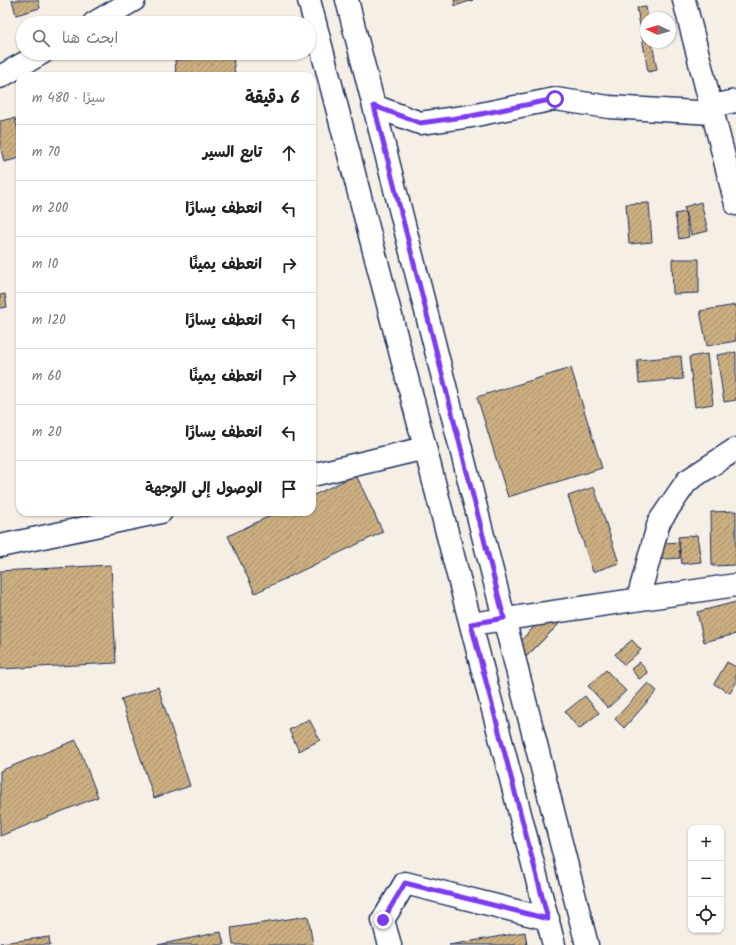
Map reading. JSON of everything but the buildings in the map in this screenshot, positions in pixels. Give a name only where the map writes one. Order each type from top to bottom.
[{"type":"street","points":[[106,16],[134,0]]},
{"type":"street","points":[[309,0],[313,16]]},
{"type":"street","points":[[346,0],[587,945]]},
{"type":"street","points":[[684,0],[736,204]]},
{"type":"street","points":[[316,27],[554,945]]},
{"type":"street","points":[[0,78],[30,60]]},
{"type":"street","points":[[374,106],[420,123],[471,116],[555,99],[609,107],[712,110],[736,101]]},
{"type":"street","points":[[316,474],[425,448]]},
{"type":"street","points":[[638,599],[659,522],[688,481],[736,449]]},
{"type":"street","points":[[0,546],[143,516]]},
{"type":"street","points":[[471,624],[736,585]]},
{"type":"street","points":[[390,945],[383,920],[405,883],[548,919]]},
{"type":"route","points":[[383,920],[405,883],[548,919],[471,624],[504,618],[374,106],[420,123],[471,116],[555,99]]}]
